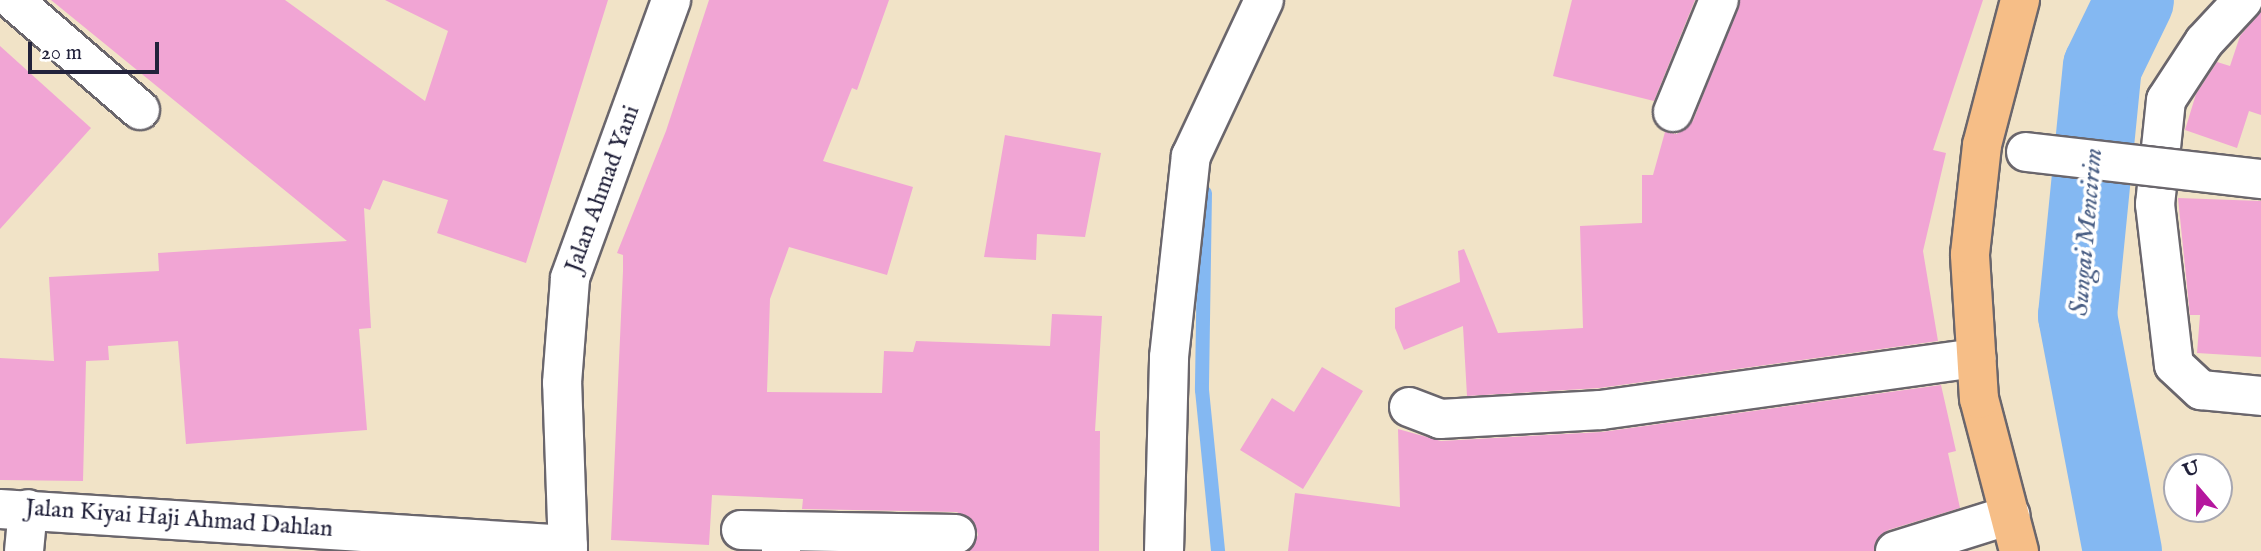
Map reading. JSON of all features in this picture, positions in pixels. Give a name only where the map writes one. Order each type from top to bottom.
[{"type":"main road","points":[[2014,533],[1979,399],[1970,254],[1982,145],[2021,0]]},
{"type":"street","points":[[13,0],[139,110]]},
{"type":"street","name":"Jalan Ahmad Yani","points":[[573,549],[562,383],[570,278],[671,0]]},
{"type":"street","points":[[1164,551],[1168,357],[1191,156],[1264,0]]},
{"type":"street","points":[[1673,112],[1719,0]]},
{"type":"street","points":[[2243,0],[2204,42],[2166,100],[2155,205],[2174,365],[2201,390],[2261,396]]},
{"type":"street","points":[[1982,145],[2261,179]]},
{"type":"street","points":[[1409,407],[1440,419],[1601,410],[1976,358]]},
{"type":"street","points":[[14,509],[24,551]]},
{"type":"street","name":"Jalan Kiyai Haji Ahmad Dahlan","points":[[14,509],[573,549]]},
{"type":"street","points":[[741,530],[780,541],[956,534]]},
{"type":"street","points":[[1895,551],[2014,533]]},
{"type":"building","points":[[51,0],[285,0],[425,101],[448,31],[385,0],[608,0],[526,263],[437,233],[448,200],[383,180],[370,210],[364,208],[371,328],[359,329],[367,430],[186,444],[178,341],[108,346],[109,360],[86,361],[83,481],[0,480],[0,358],[54,361],[49,277],[159,271],[158,253],[347,241]]},
{"type":"building","points":[[709,0],[889,0],[857,90],[852,88],[823,161],[913,187],[887,275],[789,247],[770,299],[767,392],[882,393],[884,351],[913,352],[916,341],[1050,346],[1052,314],[1102,316],[1095,431],[1100,431],[1099,551],[969,551],[978,535],[975,524],[957,512],[802,509],[803,499],[712,495],[709,545],[611,540],[623,271],[623,255],[617,253],[666,131]]},
{"type":"building","points":[[1572,0],[1695,0],[1654,101],[1553,76]]},
{"type":"building","points":[[1740,0],[1983,0],[1933,150],[1946,153],[1923,251],[1938,341],[1599,388],[1467,396],[1463,326],[1404,350],[1395,328],[1395,308],[1460,282],[1458,251],[1464,249],[1498,333],[1583,328],[1580,226],[1642,223],[1642,175],[1653,175],[1665,132],[1677,134],[1693,121]]},
{"type":"building","points":[[2261,11],[2261,115],[2249,111],[2237,148],[2185,130],[2196,94],[2217,62],[2230,66],[2240,36]]},
{"type":"building","points":[[0,46],[91,128],[0,229]]},
{"type":"building","points":[[1005,135],[1101,153],[1085,237],[1037,234],[1036,260],[984,257]]},
{"type":"building","points":[[2178,198],[2261,201],[2261,357],[2197,353],[2200,315],[2190,315]]},
{"type":"building","points":[[1322,367],[1363,391],[1303,489],[1240,450],[1272,398],[1294,412]]},
{"type":"building","points":[[1941,385],[1956,451],[1948,453],[1960,508],[1888,530],[1879,537],[1874,551],[1288,551],[1295,493],[1400,507],[1398,429],[1441,441],[1602,432]]},
{"type":"waterway","name":"Sungai Mencirim","points":[[2122,551],[2077,315],[2102,66],[2134,0]]},
{"type":"waterway","points":[[1205,193],[1202,390],[1218,551]]}]
